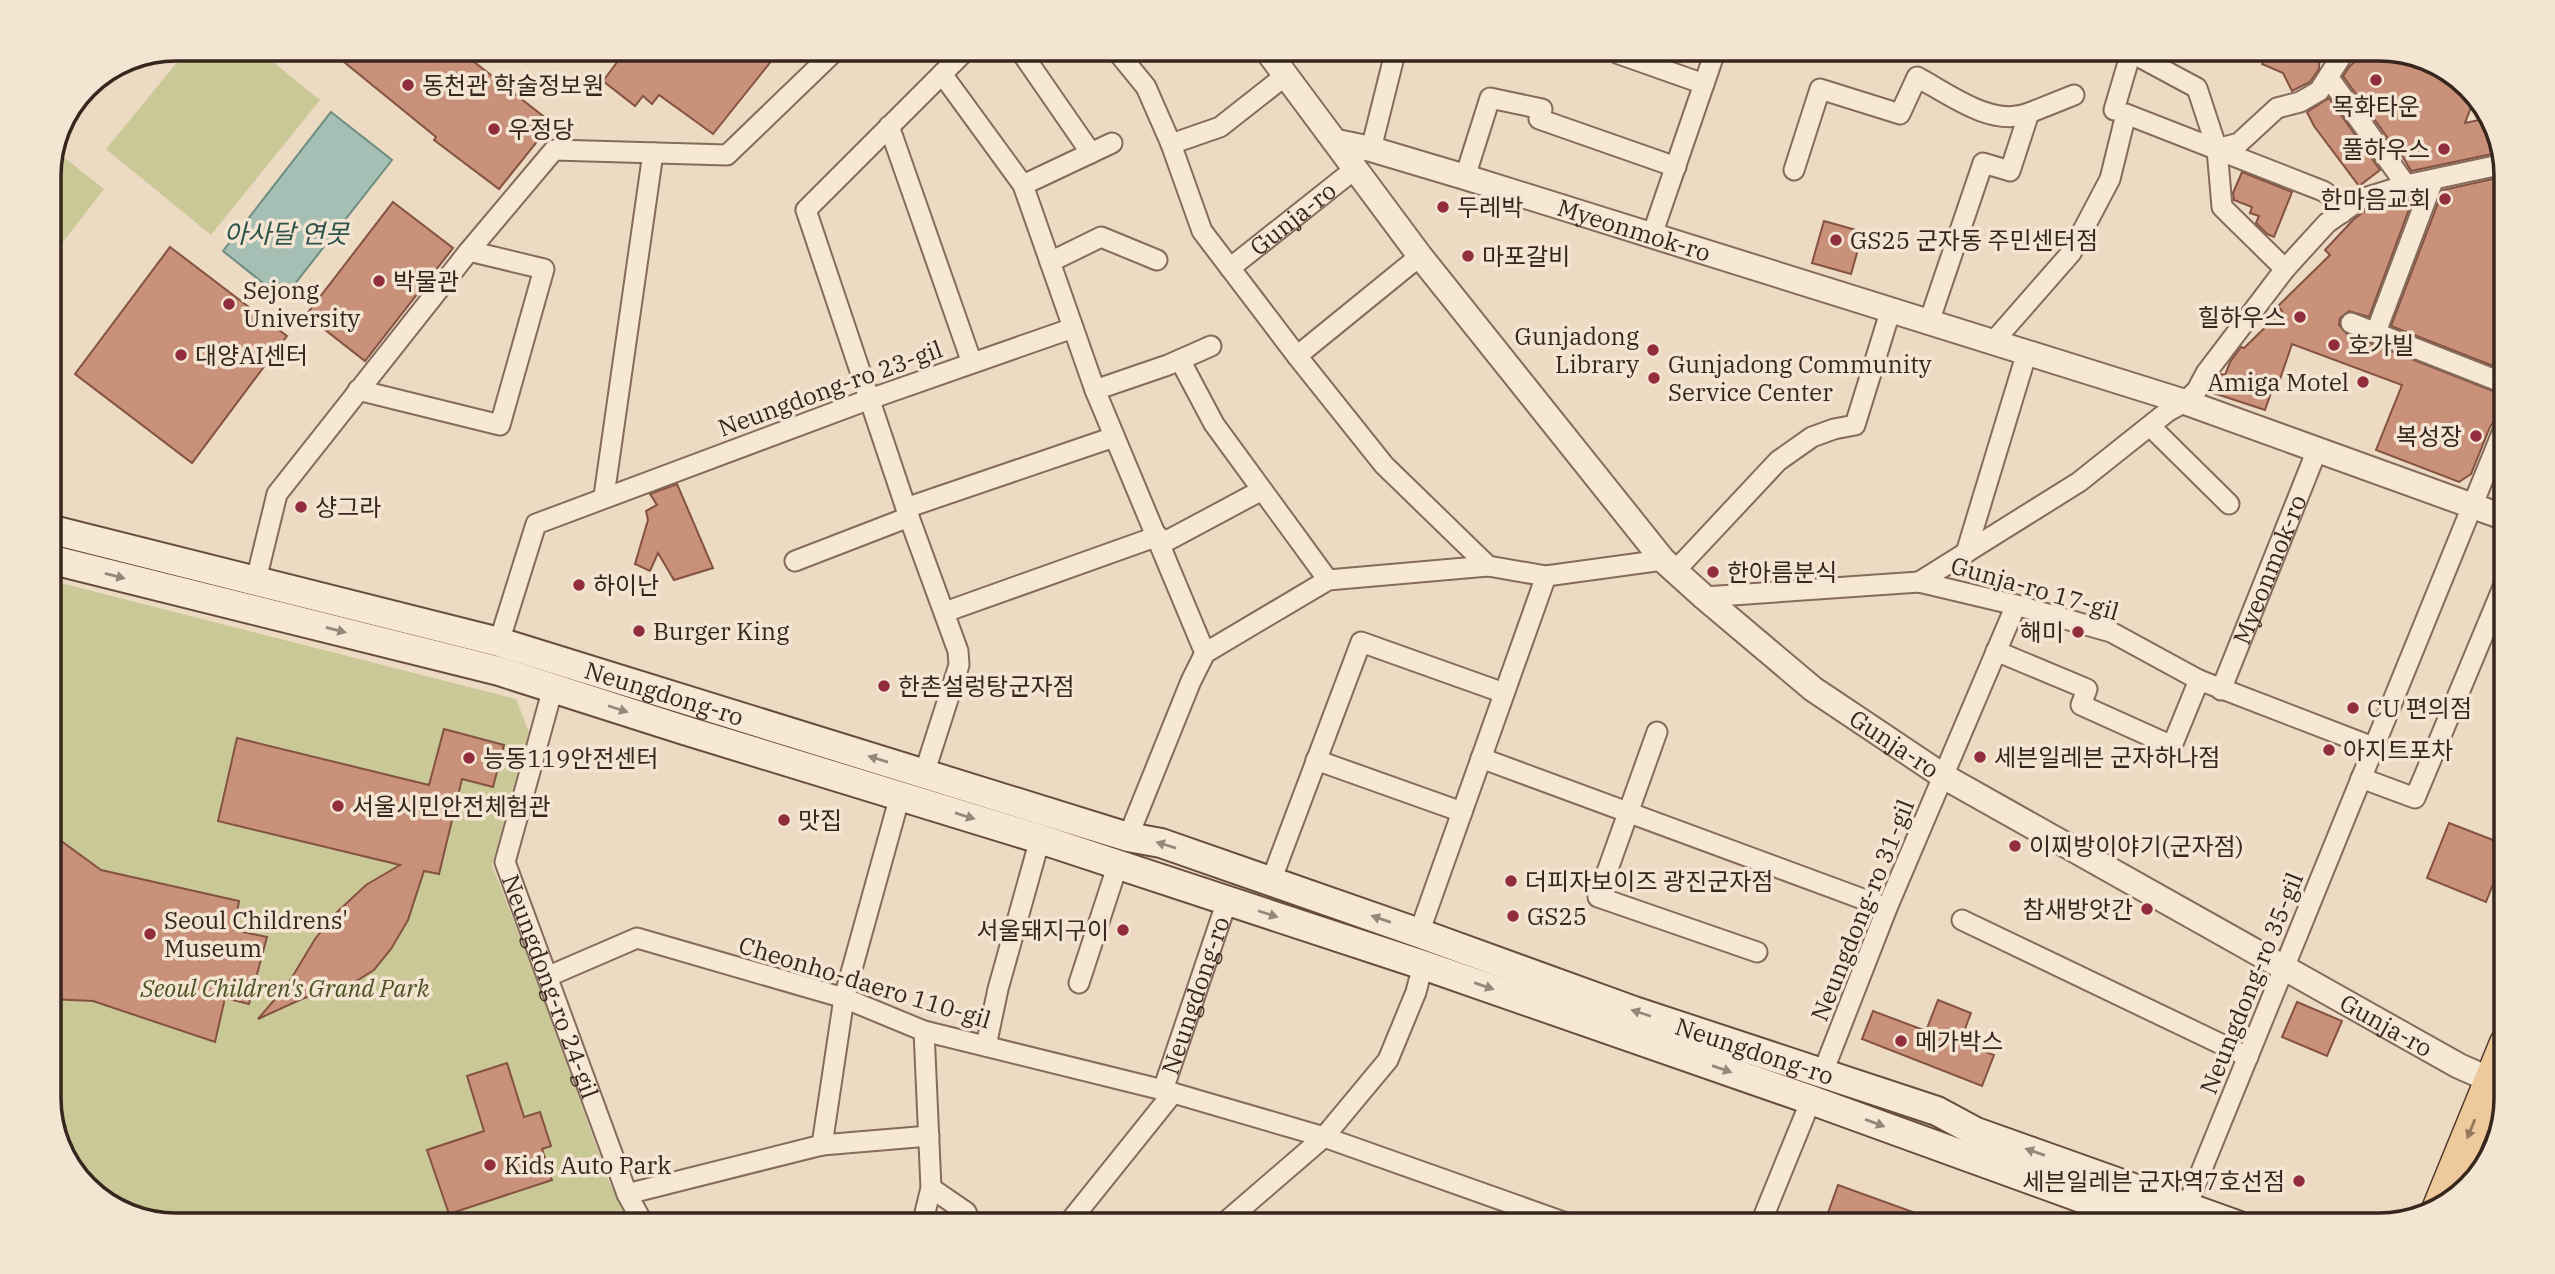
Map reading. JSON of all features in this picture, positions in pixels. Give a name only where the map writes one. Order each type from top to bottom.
[{"type":"main road","name":"Neungdong-ro","points":[[61,531],[499,642],[1128,837],[1161,843],[1634,1011],[1937,1111],[1976,1132],[2177,1213]]},
{"type":"main road","name":"Neungdong-ro","points":[[61,562],[448,657],[1040,839],[1423,965],[1811,1100],[2122,1213]]},
{"type":"main road","name":"Neungdong-ro 24-gil","points":[[553,688],[560,662]]},
{"type":"main road","points":[[1811,1100],[1823,1072]]},
{"type":"main road","points":[[2446,1190],[2494,1073]]},
{"type":"street","points":[[256,580],[277,494],[469,251],[554,150],[727,155],[825,61]]},
{"type":"street","points":[[924,774],[959,665],[958,651],[806,210],[955,61]]},
{"type":"street","points":[[1027,61],[1091,153]]},
{"type":"street","points":[[1125,61],[1146,86],[1171,144],[1202,231],[1384,465],[1488,566]]},
{"type":"street","name":"Gunja-ro","points":[[1275,61],[1420,256],[1669,565],[1813,689],[1943,776],[2459,1066],[2491,1080]]},
{"type":"street","points":[[1371,149],[1393,61]]},
{"type":"street","points":[[1639,61],[1704,84]]},
{"type":"street","points":[[1652,235],[1712,61]]},
{"type":"street","points":[[1993,342],[2071,253],[2110,179],[2130,61]]},
{"type":"street","points":[[2150,61],[2197,88],[2217,149],[2222,207],[2285,269]]},
{"type":"street","points":[[2217,149],[2239,143],[2272,111],[2300,102],[2319,91],[2339,61]]},
{"type":"street","points":[[942,74],[1023,185],[1095,390],[1205,653]]},
{"type":"street","points":[[1171,144],[1220,127],[1286,76]]},
{"type":"street","points":[[1794,170],[1820,89],[1900,114],[1917,77],[1986,114],[2020,116],[2074,95]]},
{"type":"street","points":[[2329,78],[2406,185]]},
{"type":"street","points":[[1465,177],[1490,98],[1542,109],[1539,120],[1676,167]]},
{"type":"street","points":[[2120,112],[2323,191],[2342,213]]},
{"type":"street","points":[[1928,322],[1983,163],[2010,171],[2029,113]]},
{"type":"street","points":[[889,126],[972,363]]},
{"type":"street","name":"Myeonmok-ro","points":[[1337,142],[1371,149],[1465,177],[2185,402],[2494,514]]},
{"type":"street","points":[[1023,185],[1112,143]]},
{"type":"street","points":[[604,496],[653,153]]},
{"type":"street","points":[[1919,582],[2079,482],[2185,402],[2197,390],[2206,373],[2285,269],[2327,223],[2365,197],[2493,163]]},
{"type":"street","name":"Gunja-ro","points":[[1230,268],[1355,169]]},
{"type":"street","points":[[2376,332],[2433,181]]},
{"type":"street","points":[[1050,262],[1101,237],[1157,260]]},
{"type":"street","points":[[358,390],[500,425],[544,269],[469,251]]},
{"type":"street","points":[[1297,356],[1420,256]]},
{"type":"street","points":[[1128,837],[1191,681],[1205,653],[1328,580],[1488,566],[1546,576],[1669,565],[1778,461],[1812,437],[1855,425],[1891,309]]},
{"type":"street","points":[[2351,323],[2494,379]]},
{"type":"street","name":"Neungdong-ro 23-gil","points":[[499,642],[536,524],[604,496],[1073,328]]},
{"type":"street","points":[[1095,390],[1211,346]]},
{"type":"street","points":[[1966,553],[2027,352]]},
{"type":"street","points":[[1180,360],[1214,424],[1328,580]]},
{"type":"street","points":[[2150,426],[2229,504]]},
{"type":"street","points":[[795,562],[908,512],[1114,437]]},
{"type":"street","name":"Myeonmok-ro","points":[[2221,690],[2317,450]]},
{"type":"street","name":"Neungdong-ro 35-gil","points":[[2185,1213],[2372,747],[2494,452]]},
{"type":"street","points":[[945,612],[1159,540],[1262,490]]},
{"type":"street","points":[[1419,933],[1546,576]]},
{"type":"street","name":"Gunja-ro 17-gil","points":[[1704,597],[1919,582],[2016,605],[2111,632],[2221,690],[2372,747]]},
{"type":"street","name":"Neungdong-ro 31-gil","points":[[1823,1072],[1887,908],[2016,605]]},
{"type":"street","points":[[2361,778],[2415,798],[2494,609]]},
{"type":"street","points":[[1271,881],[1361,642],[1504,693]]},
{"type":"street","points":[[1996,651],[2087,689],[2081,705],[2172,746],[2199,680]]},
{"type":"street","name":"Neungdong-ro 24-gil","points":[[553,688],[505,862],[627,1194],[637,1213]]},
{"type":"street","points":[[1657,732],[1598,897],[1757,952]]},
{"type":"street","points":[[1481,758],[1887,908]]},
{"type":"street","points":[[1316,760],[1462,812]]},
{"type":"street","points":[[822,1145],[844,998],[900,796]]},
{"type":"street","points":[[986,1046],[998,989],[1040,839]]},
{"type":"street","points":[[1079,983],[1118,864]]},
{"type":"street","name":"Neungdong-ro","points":[[1168,1092],[1227,901]]},
{"type":"street","points":[[1962,920],[2248,1057]]},
{"type":"street","name":"Cheonho-daero 110-gil","points":[[549,976],[637,939],[844,998],[924,1031],[1168,1092],[1324,1137],[1538,1213]]},
{"type":"street","points":[[1236,1213],[1324,1137],[1388,1060],[1416,992],[1423,965]]},
{"type":"street","points":[[924,1031],[931,1188],[925,1213]]},
{"type":"street","points":[[1077,1213],[1168,1092]]},
{"type":"street","points":[[1765,1213],[1811,1100]]},
{"type":"street","points":[[627,1194],[822,1145],[929,1136]]},
{"type":"street","points":[[931,1188],[962,1213]]},
{"type":"green space","points":[[178,61],[272,61],[320,100],[211,235],[106,149]]},
{"type":"green space","points":[[63,157],[104,189],[61,245]]},
{"type":"green space","name":"Seoul Children's Grand Park","points":[[61,583],[516,699],[529,732],[492,865],[610,1184],[626,1213],[176,1213],[154,1211],[125,1201],[90,1174],[67,1135],[61,1105]]},
{"type":"water","name":"아사달 연못","points":[[331,112],[392,160],[283,299],[223,251]]},
{"type":"building","points":[[343,61],[473,61],[552,123],[499,189],[434,140],[436,137]]},
{"type":"building","points":[[618,61],[771,61],[713,134],[659,95],[652,104],[643,96],[635,106],[603,81]]},
{"type":"building","points":[[2263,61],[2319,61],[2319,69],[2310,82],[2292,91],[2283,73],[2262,64]]},
{"type":"building","points":[[2356,61],[2401,63],[2430,73],[2443,81],[2471,108],[2465,123],[2479,120],[2492,154],[2411,171],[2343,76]]},
{"type":"building","points":[[2329,98],[2380,170],[2359,186],[2314,126],[2307,112]]},
{"type":"building","points":[[2242,172],[2292,192],[2274,237],[2256,223],[2259,216],[2250,213],[2252,207],[2234,200],[2233,193]]},
{"type":"building","points":[[2494,179],[2494,366],[2391,326],[2443,190]]},
{"type":"building","points":[[2414,196],[2369,317],[2349,311],[2340,318],[2339,325],[2347,334],[2494,391],[2494,421],[2471,474],[2459,482],[2376,450],[2402,385],[2292,344],[2276,391],[2272,390],[2265,410],[2210,392],[2221,374],[2225,375],[2230,362],[2241,347],[2244,348],[2282,311],[2278,306],[2330,255],[2325,250],[2366,210]]},
{"type":"building","name":"박물관","points":[[393,202],[453,248],[365,361],[306,315]]},
{"type":"building","points":[[1824,221],[1863,232],[1851,274],[1812,263]]},
{"type":"building","name":"대양AI센터","points":[[170,247],[287,336],[192,463],[75,374]]},
{"type":"building","points":[[677,484],[713,568],[674,580],[658,553],[650,571],[635,564],[648,520],[646,511],[657,505],[650,494]]},
{"type":"building","name":"서울시민안전체험관","points":[[444,729],[504,745],[493,787],[462,779],[439,874],[424,871],[408,920],[391,949],[374,970],[345,988],[304,998],[258,1019],[288,984],[315,939],[335,914],[366,885],[400,865],[218,821],[237,738],[429,785]]},
{"type":"building","points":[[2449,823],[2494,840],[2494,882],[2486,902],[2427,878]]},
{"type":"building","name":"Seoul Childrens' Museum","points":[[61,841],[101,870],[239,901],[234,930],[267,937],[249,1004],[225,998],[215,1042],[93,1001],[61,1000]]},
{"type":"building","points":[[1938,1000],[1971,1013],[1960,1042],[1994,1055],[1982,1086],[1862,1039],[1873,1011],[1926,1031]]},
{"type":"building","points":[[2297,1002],[2342,1021],[2327,1056],[2282,1037]]},
{"type":"building","name":"Kids Auto Park","points":[[507,1063],[524,1117],[540,1112],[551,1146],[542,1149],[552,1180],[449,1213],[427,1150],[484,1131],[467,1076]]},
{"type":"building","points":[[1838,1185],[1913,1212],[1913,1213],[1828,1213]]},
{"type":"place","name":"목화타운","points":[[2376,80]]},
{"type":"place","name":"동천관 학술정보원","points":[[408,85]]},
{"type":"place","name":"우정당","points":[[494,129]]},
{"type":"place","name":"풀하우스","points":[[2444,149]]},
{"type":"place","name":"한마음교회","points":[[2445,199]]},
{"type":"place","name":"두레박","points":[[1443,207]]},
{"type":"place","name":"GS25 군자동 주민센터점","points":[[1836,240]]},
{"type":"place","name":"마포갈비","points":[[1468,256]]},
{"type":"place","name":"박물관","points":[[379,281]]},
{"type":"place","name":"Sejong University","points":[[229,304]]},
{"type":"place","name":"힐하우스","points":[[2300,317]]},
{"type":"place","name":"호가빌","points":[[2334,345]]},
{"type":"place","name":"Gunjadong Library","points":[[1653,350]]},
{"type":"place","name":"대양AI센터","points":[[181,355]]},
{"type":"place","name":"Gunjadong Community Service Center","points":[[1654,378]]},
{"type":"place","name":"Amiga Motel","points":[[2363,382]]},
{"type":"place","name":"복성장","points":[[2476,436]]},
{"type":"place","name":"샹그라","points":[[301,507]]},
{"type":"place","name":"한아름분식","points":[[1713,572]]},
{"type":"place","name":"하이난","points":[[579,585]]},
{"type":"place","name":"Burger King","points":[[639,631]]},
{"type":"place","name":"해미","points":[[2078,632]]},
{"type":"place","name":"한촌설렁탕군자점","points":[[884,686]]},
{"type":"place","name":"CU 편의점","points":[[2353,708]]},
{"type":"place","name":"아지트포차","points":[[2329,750]]},
{"type":"place","name":"세븐일레븐 군자하나점","points":[[1980,757]]},
{"type":"place","name":"능동119안전센터","points":[[469,758]]},
{"type":"place","name":"서울시민안전체험관","points":[[338,806]]},
{"type":"place","name":"맛집","points":[[784,820]]},
{"type":"place","name":"이찌방이야기(군자점)","points":[[2015,846]]},
{"type":"place","name":"더피자보이즈 광진군자점","points":[[1511,881]]},
{"type":"place","name":"참새방앗간","points":[[2147,909]]},
{"type":"place","name":"GS25","points":[[1513,916]]},
{"type":"place","name":"서울돼지구이","points":[[1123,930]]},
{"type":"place","name":"Seoul Childrens' Museum","points":[[150,934]]},
{"type":"place","name":"메가박스","points":[[1901,1041]]},
{"type":"place","name":"Kids Auto Park","points":[[490,1165]]},
{"type":"place","name":"세븐일레븐 군자역7호선점","points":[[2299,1181]]}]
